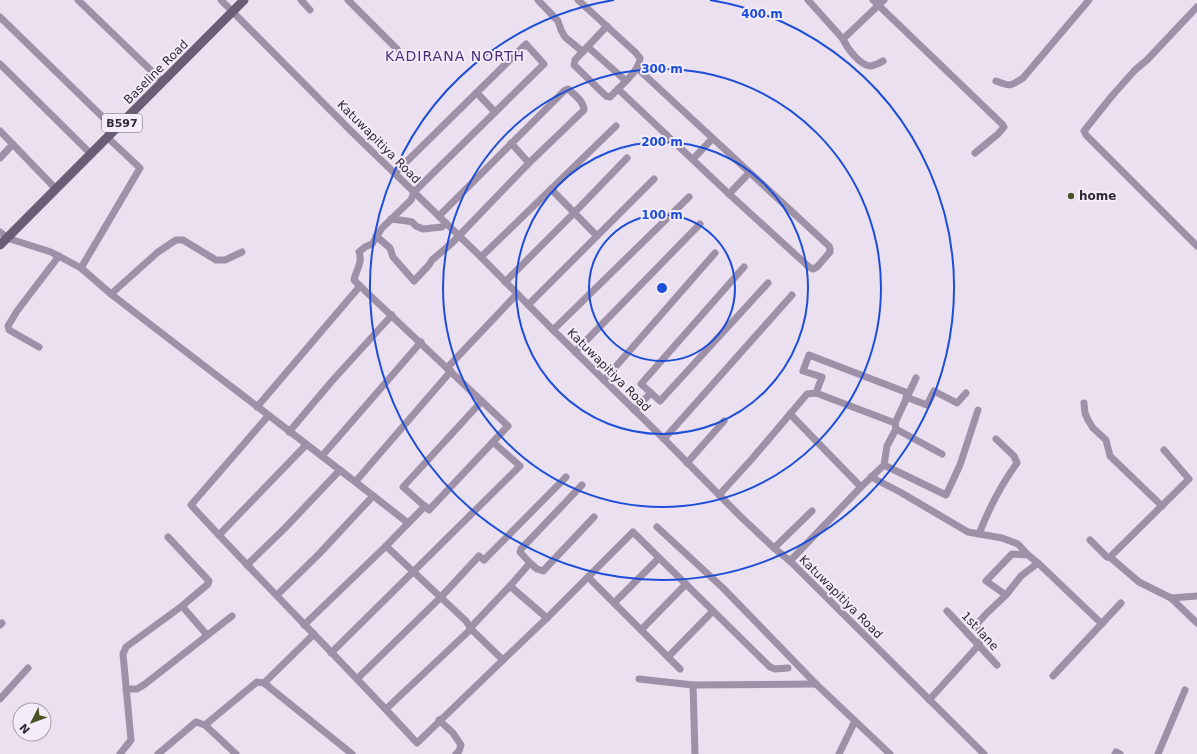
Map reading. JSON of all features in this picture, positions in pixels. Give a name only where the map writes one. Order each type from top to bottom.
[{"type":"main road","name":"Baseline Road","points":[[0,245],[244,0]]},
{"type":"street","points":[[78,0],[163,82]]},
{"type":"street","name":"Katuwapitiya Road","points":[[221,0],[719,495],[774,548],[790,561],[984,754]]},
{"type":"street","points":[[301,0],[310,10]]},
{"type":"street","points":[[348,0],[397,49]]},
{"type":"street","points":[[538,0],[558,21],[565,37],[585,49],[626,81]]},
{"type":"street","points":[[578,0],[607,26],[635,52],[640,58],[637,68],[610,96],[606,96],[575,66],[574,63],[575,60],[607,26]]},
{"type":"street","points":[[808,0],[844,39],[847,47],[863,64],[870,66],[883,61]]},
{"type":"street","points":[[873,0],[1002,124],[1004,127],[998,134],[975,153]]},
{"type":"street","points":[[844,39],[884,0]]},
{"type":"street","points":[[996,81],[1006,86],[1012,85],[1023,78],[1089,0]]},
{"type":"street","points":[[1197,7],[1147,60],[1130,75],[1084,131],[1086,135],[1197,246]]},
{"type":"street","points":[[0,17],[115,129]]},
{"type":"street","points":[[395,173],[526,44],[544,64],[414,192],[411,200],[391,219],[376,236],[372,244],[359,252],[360,265],[354,280],[421,342],[508,426],[430,510],[403,486],[482,401]]},
{"type":"street","points":[[0,64],[91,154]]},
{"type":"street","points":[[618,89],[729,194],[809,266],[813,269],[817,267],[830,252],[829,246],[637,68]]},
{"type":"street","points":[[376,236],[390,248],[392,257],[414,281],[432,260],[452,243],[529,163],[584,110],[584,106],[576,96],[568,89],[564,91],[438,216]]},
{"type":"street","points":[[477,93],[495,112]]},
{"type":"street","points":[[481,257],[616,126]]},
{"type":"street","points":[[0,131],[56,189]]},
{"type":"street","points":[[81,268],[140,168],[107,137]]},
{"type":"street","points":[[693,159],[712,139]]},
{"type":"street","points":[[511,143],[529,163]]},
{"type":"street","points":[[0,158],[12,144]]},
{"type":"street","points":[[505,282],[627,158]]},
{"type":"street","points":[[729,194],[750,173]]},
{"type":"street","points":[[528,305],[654,179]]},
{"type":"street","points":[[551,189],[597,236]]},
{"type":"street","points":[[553,330],[689,196]]},
{"type":"street","points":[[391,219],[412,222],[416,226],[423,229],[442,228],[446,223]]},
{"type":"street","points":[[575,352],[700,224]]},
{"type":"street","points":[[0,232],[7,238],[51,252],[81,268],[111,294],[408,523]]},
{"type":"street","points":[[111,294],[158,252],[176,240],[183,240],[216,260],[225,260],[242,252]]},
{"type":"street","points":[[604,380],[715,253]]},
{"type":"street","points":[[39,347],[9,330],[8,326],[17,311],[59,256]]},
{"type":"street","points":[[744,267],[641,384],[660,402],[768,283]]},
{"type":"street","points":[[257,407],[360,286]]},
{"type":"street","points":[[356,482],[449,369],[518,294]]},
{"type":"street","points":[[664,439],[792,295]]},
{"type":"street","points":[[289,432],[332,381],[392,315]]},
{"type":"street","points":[[322,456],[421,342]]},
{"type":"street","points":[[816,393],[822,377],[804,372],[809,355],[907,395],[927,405],[934,391],[957,403],[966,393]]},
{"type":"street","points":[[790,561],[884,464],[887,446],[907,395],[916,378]]},
{"type":"street","points":[[634,410],[651,393]]},
{"type":"street","points":[[719,495],[751,460],[806,394],[816,393],[895,426],[942,454]]},
{"type":"street","points":[[1084,403],[1085,413],[1088,420],[1093,428],[1106,440],[1110,456],[1162,506]]},
{"type":"street","points":[[884,464],[946,495],[960,464],[978,410]]},
{"type":"street","points":[[790,414],[861,487]]},
{"type":"street","points":[[268,416],[191,505],[304,625],[357,678],[417,743],[439,720],[547,618],[633,532],[770,667],[775,669],[788,668]]},
{"type":"street","points":[[687,463],[724,421]]},
{"type":"street","points":[[979,534],[986,515],[1002,485],[1017,463],[1014,456],[996,439]]},
{"type":"street","points":[[331,653],[520,466],[493,442]]},
{"type":"street","points":[[219,535],[306,445]]},
{"type":"street","points":[[1111,558],[1112,555],[1189,479],[1164,450]]},
{"type":"street","points":[[247,565],[286,528],[340,470]]},
{"type":"street","points":[[871,476],[968,532],[1002,538],[1018,544],[1102,624]]},
{"type":"street","points":[[357,678],[441,597],[479,556],[484,560],[566,477]]},
{"type":"street","points":[[582,485],[521,549],[520,552],[537,569],[543,571],[594,518]]},
{"type":"street","points":[[277,595],[319,554],[373,496]]},
{"type":"street","points":[[304,625],[425,506]]},
{"type":"street","points":[[774,548],[812,511]]},
{"type":"street","points":[[657,527],[723,588],[816,684],[890,754]]},
{"type":"street","points":[[120,754],[131,740],[124,654],[126,647],[182,606],[208,584],[209,581],[168,537]]},
{"type":"street","points":[[1090,540],[1107,557],[1111,558],[1139,582],[1171,598],[1197,623]]},
{"type":"street","points":[[386,546],[466,621],[471,629],[502,660]]},
{"type":"street","points":[[1006,595],[986,580],[1012,554],[1028,555]]},
{"type":"street","points":[[614,603],[659,558]]},
{"type":"street","points":[[386,709],[471,629],[530,563]]},
{"type":"street","points":[[929,700],[978,646],[984,635],[975,626],[987,612],[1006,595],[1021,576],[1038,563]]},
{"type":"street","points":[[588,577],[680,669]]},
{"type":"street","points":[[641,630],[686,584]]},
{"type":"street","points":[[510,586],[547,618]]},
{"type":"street","points":[[1171,598],[1197,596]]},
{"type":"street","points":[[1053,676],[1121,603]]},
{"type":"street","points":[[182,606],[207,635]]},
{"type":"street","points":[[668,657],[713,610]]},
{"type":"street","name":"1st lane","points":[[947,611],[997,665]]},
{"type":"street","points":[[126,689],[136,689],[145,684],[232,616]]},
{"type":"street","points":[[264,683],[314,634]]},
{"type":"street","points":[[0,699],[28,668]]},
{"type":"street","points":[[639,679],[693,685],[816,684]]},
{"type":"street","points":[[205,725],[257,682],[264,683],[352,754]]},
{"type":"street","points":[[693,685],[695,754]]},
{"type":"street","points":[[1158,754],[1185,690]]},
{"type":"street","points":[[439,720],[453,733],[461,745],[456,754]]},
{"type":"street","points":[[839,754],[855,721]]},
{"type":"street","points":[[158,754],[196,722],[205,725],[236,754]]},
{"type":"street","points":[[1115,754],[1116,752],[1120,754]]},
{"type":"place","name":"home","points":[[1071,196]]},
{"type":"district","name":"KADIRANA NORTH","points":[[455,56]]}]
